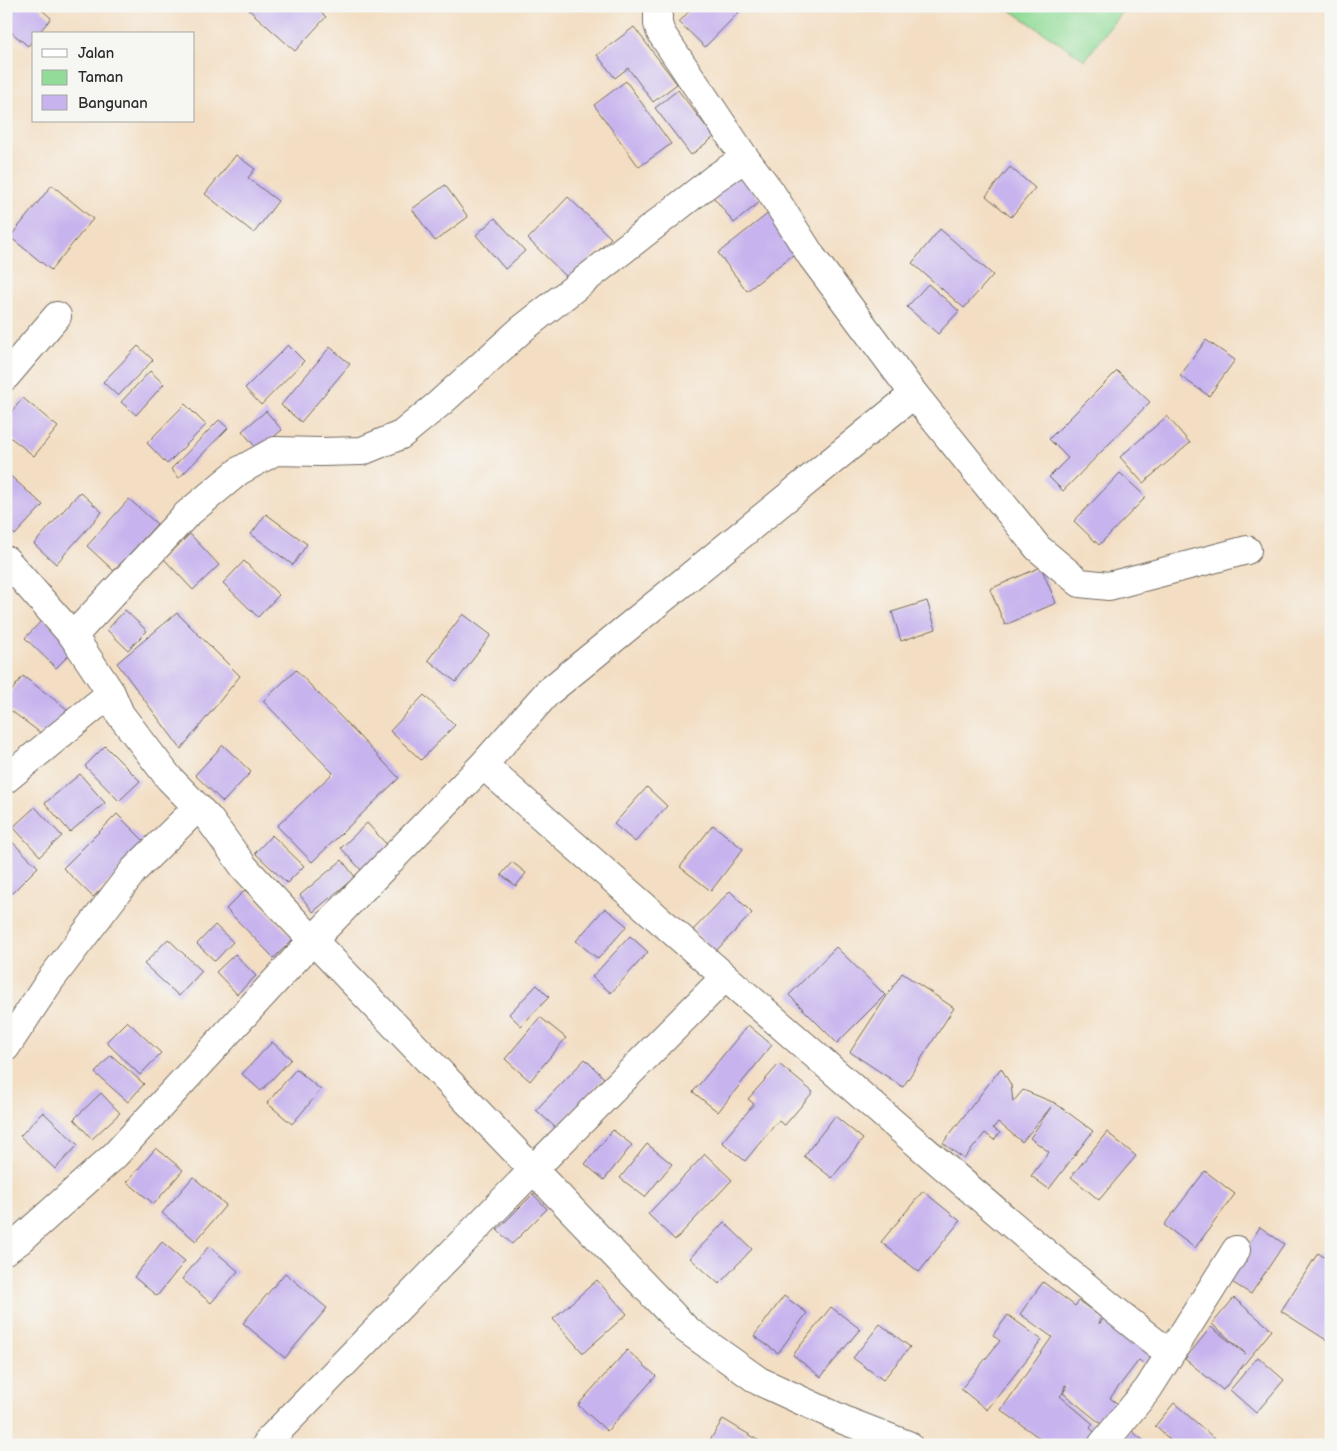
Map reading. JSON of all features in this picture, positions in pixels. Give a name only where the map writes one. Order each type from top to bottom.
[{"type":"street","points":[[658,6],[658,24],[661,32],[745,158],[770,191],[812,256],[914,394],[1038,548],[1080,583],[1109,586],[1247,550]]},
{"type":"street","points":[[73,636],[186,515],[239,470],[275,451],[362,451],[401,435],[530,323],[714,178],[745,158]]},
{"type":"street","points":[[6,376],[57,316]]},
{"type":"street","points":[[6,1250],[19,1241],[115,1155],[313,940],[483,765],[548,693],[914,394]]},
{"type":"street","points":[[6,560],[73,636],[112,693],[120,714],[169,778],[209,819],[244,867],[686,1329],[759,1382],[846,1421],[908,1445]]},
{"type":"street","points":[[6,779],[112,693]]},
{"type":"street","points":[[483,765],[1041,1250],[1170,1354]]},
{"type":"street","points":[[6,1046],[51,980],[134,870],[198,807]]},
{"type":"street","points":[[266,1445],[533,1170],[725,977]]},
{"type":"street","points":[[1102,1445],[1148,1389],[1236,1250]]},
{"type":"green space","points":[[1004,6],[1126,6],[1085,60]]},
{"type":"building","points":[[11,6],[37,6],[51,18],[40,32],[32,32],[32,41],[28,46],[6,28],[6,12]]},
{"type":"building","points":[[253,6],[314,6],[326,17],[295,51],[249,10]]},
{"type":"building","points":[[694,6],[733,6],[739,12],[705,47],[679,22]]},
{"type":"building","points":[[634,27],[677,84],[653,102],[628,68],[615,78],[597,55]]},
{"type":"building","points":[[626,81],[671,144],[639,167],[594,105]]},
{"type":"building","points":[[678,90],[714,137],[691,155],[655,108]]},
{"type":"building","points":[[236,155],[255,169],[248,178],[278,201],[254,233],[205,194]]},
{"type":"building","points":[[1010,167],[1035,188],[1011,217],[986,196]]},
{"type":"building","points":[[738,173],[761,201],[734,223],[711,194]]},
{"type":"building","points":[[52,185],[93,219],[51,270],[10,237]]},
{"type":"building","points":[[445,185],[468,217],[435,241],[412,209]]},
{"type":"building","points":[[568,197],[611,238],[570,280],[528,239]]},
{"type":"building","points":[[770,212],[799,250],[747,291],[718,253]]},
{"type":"building","points":[[495,218],[525,251],[505,269],[476,235]]},
{"type":"building","points":[[940,229],[993,275],[964,308],[912,263]]},
{"type":"building","points":[[928,284],[959,311],[938,334],[907,307]]},
{"type":"building","points":[[1206,340],[1235,360],[1209,396],[1180,376]]},
{"type":"building","points":[[288,345],[304,361],[261,405],[245,388]]},
{"type":"building","points":[[138,346],[153,360],[118,396],[103,382]]},
{"type":"building","points":[[330,347],[350,364],[301,422],[281,405]]},
{"type":"building","points":[[150,371],[164,384],[136,415],[121,402]]},
{"type":"building","points":[[1117,371],[1150,402],[1063,491],[1049,477],[1068,458],[1049,439]]},
{"type":"building","points":[[23,398],[58,427],[34,456],[6,434],[6,418]]},
{"type":"building","points":[[185,404],[206,425],[167,464],[147,443]]},
{"type":"building","points":[[266,411],[282,430],[258,450],[242,431]]},
{"type":"building","points":[[1167,416],[1190,443],[1143,483],[1120,457]]},
{"type":"building","points":[[219,420],[228,428],[179,478],[171,469]]},
{"type":"building","points":[[6,472],[43,505],[15,535],[6,526]]},
{"type":"building","points":[[1120,473],[1146,497],[1099,545],[1074,521]]},
{"type":"building","points":[[80,492],[102,512],[56,564],[34,544]]},
{"type":"building","points":[[129,499],[157,524],[114,571],[87,546]]},
{"type":"building","points":[[266,514],[307,544],[293,565],[251,534]]},
{"type":"building","points":[[190,534],[219,565],[193,590],[164,559]]},
{"type":"building","points":[[244,561],[279,595],[258,617],[223,583]]},
{"type":"building","points":[[1041,567],[1056,603],[1005,625],[990,589]]},
{"type":"building","points":[[927,601],[936,629],[901,641],[892,612]]},
{"type":"building","points":[[125,610],[147,631],[128,650],[107,630]]},
{"type":"building","points":[[177,613],[240,676],[181,749],[117,663]]},
{"type":"building","points":[[463,614],[491,635],[456,682],[428,660]]},
{"type":"building","points":[[44,618],[75,649],[56,668],[25,638]]},
{"type":"building","points":[[296,670],[399,778],[312,862],[277,826],[333,773],[263,701]]},
{"type":"building","points":[[23,676],[67,709],[46,737],[6,707],[6,698]]},
{"type":"building","points":[[424,695],[455,725],[421,760],[390,731]]},
{"type":"building","points":[[223,745],[251,772],[223,802],[195,775]]},
{"type":"building","points":[[105,746],[140,781],[119,801],[85,766]]},
{"type":"building","points":[[80,774],[105,803],[70,832],[45,803]]},
{"type":"building","points":[[647,787],[667,806],[635,842],[614,824]]},
{"type":"building","points":[[35,807],[62,836],[40,856],[13,827]]},
{"type":"building","points":[[117,814],[147,844],[93,897],[63,868]]},
{"type":"building","points":[[367,823],[389,847],[362,871],[341,848]]},
{"type":"building","points":[[713,825],[743,849],[711,891],[680,867]]},
{"type":"building","points":[[272,835],[304,866],[287,883],[255,853]]},
{"type":"building","points":[[6,836],[38,867],[10,895],[6,891]]},
{"type":"building","points":[[342,860],[355,877],[313,912],[300,895]]},
{"type":"building","points":[[512,862],[526,873],[516,886],[501,875]]},
{"type":"building","points":[[245,890],[293,939],[274,958],[226,909]]},
{"type":"building","points":[[730,891],[752,913],[715,952],[693,930]]},
{"type":"building","points":[[605,908],[627,926],[598,959],[576,941]]},
{"type":"building","points":[[215,925],[233,942],[215,961],[197,944]]},
{"type":"building","points":[[630,936],[648,952],[611,993],[592,977]]},
{"type":"building","points":[[168,939],[202,971],[179,996],[144,964]]},
{"type":"building","points":[[836,947],[885,995],[837,1043],[789,995]]},
{"type":"building","points":[[235,954],[256,976],[237,994],[216,972]]},
{"type":"building","points":[[902,973],[954,1008],[903,1087],[850,1052]]},
{"type":"building","points":[[537,985],[549,997],[521,1026],[509,1014]]},
{"type":"building","points":[[540,1017],[566,1038],[530,1081],[505,1059]]},
{"type":"building","points":[[127,1021],[161,1053],[140,1075],[106,1042]]},
{"type":"building","points":[[748,1025],[772,1045],[718,1112],[693,1092]]},
{"type":"building","points":[[272,1042],[291,1059],[261,1091],[242,1074]]},
{"type":"building","points":[[111,1055],[144,1084],[128,1102],[95,1073]]},
{"type":"building","points":[[585,1059],[604,1078],[556,1128],[536,1110]]},
{"type":"building","points":[[779,1064],[813,1092],[785,1125],[778,1121],[745,1161],[722,1142],[754,1104],[748,1099]]},
{"type":"building","points":[[1001,1068],[1011,1085],[1013,1102],[1023,1090],[1055,1103],[1093,1131],[1049,1189],[1031,1176],[1049,1152],[1030,1138],[1051,1107],[1022,1142],[998,1122],[993,1128],[1000,1133],[994,1140],[985,1133],[964,1159],[943,1143]]},
{"type":"building","points":[[296,1069],[321,1090],[292,1124],[267,1103]]},
{"type":"building","points":[[101,1093],[120,1113],[92,1139],[74,1119]]},
{"type":"building","points":[[43,1112],[78,1145],[55,1169],[20,1136]]},
{"type":"building","points":[[835,1116],[863,1139],[832,1178],[804,1156]]},
{"type":"building","points":[[613,1130],[632,1145],[604,1180],[585,1164]]},
{"type":"building","points":[[1107,1132],[1136,1156],[1099,1200],[1071,1177]]},
{"type":"building","points":[[647,1144],[672,1164],[645,1197],[620,1178]]},
{"type":"building","points":[[156,1148],[183,1170],[154,1204],[127,1182]]},
{"type":"building","points":[[705,1154],[732,1180],[675,1240],[648,1214]]},
{"type":"building","points":[[1205,1171],[1235,1194],[1195,1248],[1164,1225]]},
{"type":"building","points":[[193,1177],[226,1205],[196,1241],[162,1213]]},
{"type":"building","points":[[923,1191],[960,1221],[919,1272],[881,1242]]},
{"type":"building","points":[[533,1194],[547,1209],[512,1244],[497,1230]]},
{"type":"building","points":[[724,1222],[752,1249],[719,1284],[690,1258]]},
{"type":"building","points":[[1260,1227],[1284,1244],[1251,1294],[1227,1279]]},
{"type":"building","points":[[162,1242],[185,1261],[157,1296],[134,1277]]},
{"type":"building","points":[[209,1246],[238,1271],[211,1303],[182,1279]]},
{"type":"building","points":[[1318,1253],[1331,1262],[1331,1343],[1281,1311]]},
{"type":"building","points":[[285,1273],[327,1308],[285,1358],[243,1323]]},
{"type":"building","points":[[597,1280],[627,1314],[583,1353],[553,1319]]},
{"type":"building","points":[[1043,1282],[1075,1306],[1079,1301],[1101,1317],[1099,1324],[1112,1309],[1159,1351],[1146,1366],[1139,1360],[1110,1398],[1129,1412],[1106,1428],[1063,1393],[1060,1396],[1093,1424],[1090,1428],[1104,1442],[1102,1445],[1049,1445],[1001,1410],[1052,1337],[1020,1314]]},
{"type":"building","points":[[784,1296],[807,1313],[778,1353],[754,1336]]},
{"type":"building","points":[[1234,1298],[1272,1330],[1223,1390],[1185,1359],[1211,1327],[1246,1354],[1212,1324]]},
{"type":"building","points":[[831,1307],[860,1329],[821,1377],[793,1355]]},
{"type":"building","points":[[1008,1315],[1042,1340],[987,1410],[961,1389],[1000,1341],[993,1335]]},
{"type":"building","points":[[880,1324],[910,1347],[883,1380],[853,1358]]},
{"type":"building","points":[[627,1350],[656,1376],[607,1431],[578,1405]]},
{"type":"building","points":[[1258,1357],[1284,1380],[1256,1413],[1230,1390]]},
{"type":"building","points":[[1174,1403],[1222,1445],[1176,1445],[1155,1426]]},
{"type":"building","points":[[723,1419],[763,1443],[763,1445],[707,1445]]},
{"type":"building","points":[[1131,1430],[1148,1445],[1119,1445]]}]
